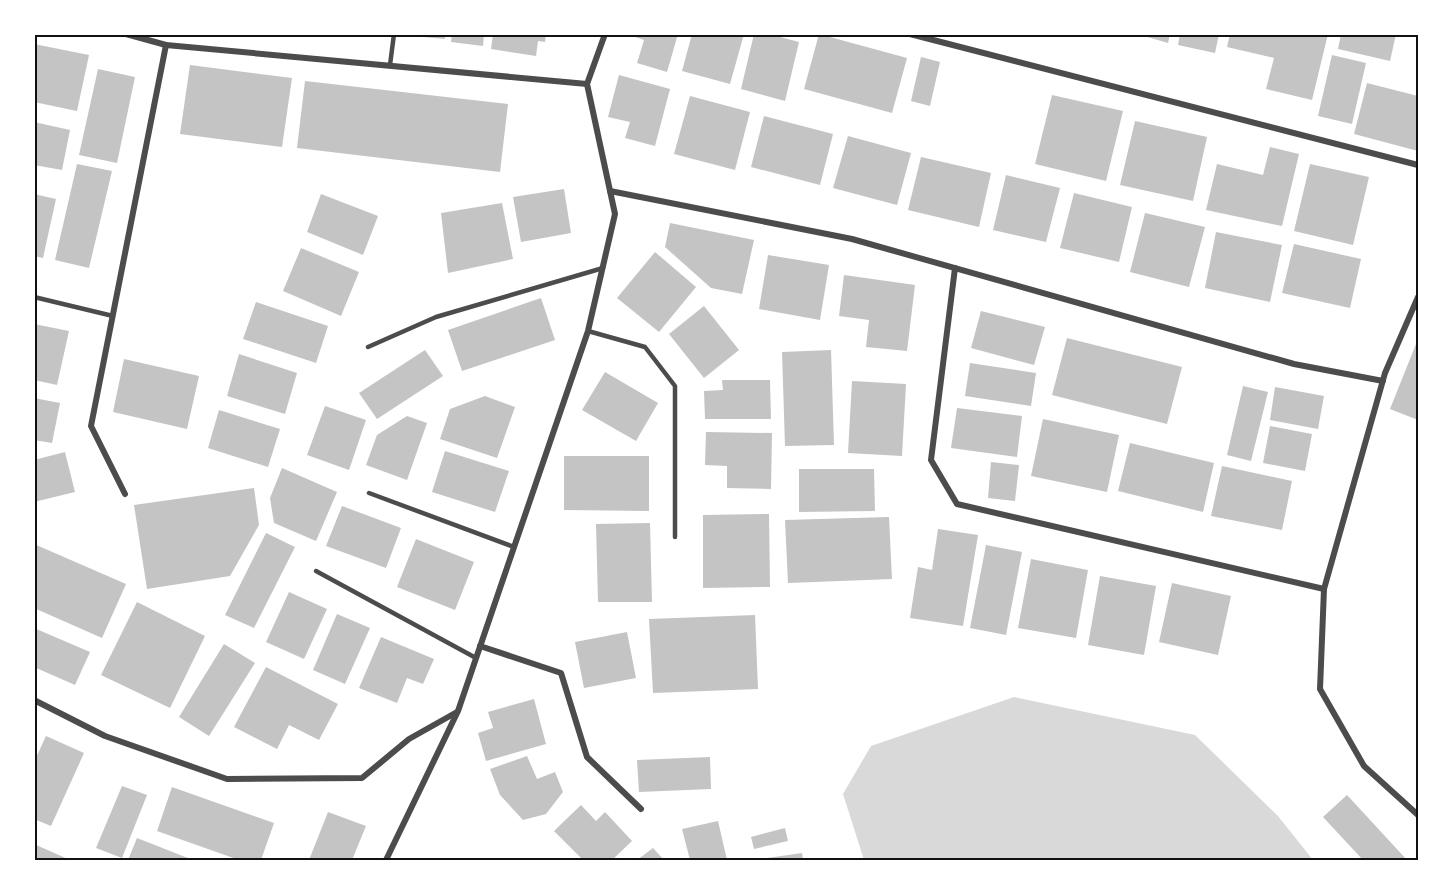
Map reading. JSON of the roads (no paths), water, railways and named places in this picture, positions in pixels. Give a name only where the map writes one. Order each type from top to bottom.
[{"type":"street","points":[[126,34],[166,45],[587,84]]},
{"type":"street","points":[[386,861],[458,711],[588,331],[615,214],[587,84],[605,34]]},
{"type":"street","points":[[910,34],[1419,165]]},
{"type":"street","points":[[125,494],[91,426],[166,45]]},
{"type":"street","points":[[610,191],[852,239],[1294,364],[1383,381]]},
{"type":"street","points":[[956,268],[932,460],[957,504],[1324,589]]},
{"type":"street","points":[[1419,297],[1383,381],[1324,589],[1320,689],[1364,766],[1419,815]]},
{"type":"street","points":[[480,646],[561,673],[587,757],[641,808]]},
{"type":"street","points":[[34,700],[105,736],[227,779],[363,778],[409,739],[458,711]]},
{"type":"lane","points":[[390,65],[393,34]]},
{"type":"lane","points":[[368,347],[436,318],[603,268]]},
{"type":"lane","points":[[34,297],[113,316]]},
{"type":"lane","points":[[588,331],[645,347],[675,386],[675,537]]},
{"type":"lane","points":[[369,493],[514,547]]},
{"type":"lane","points":[[316,571],[476,658]]}]
